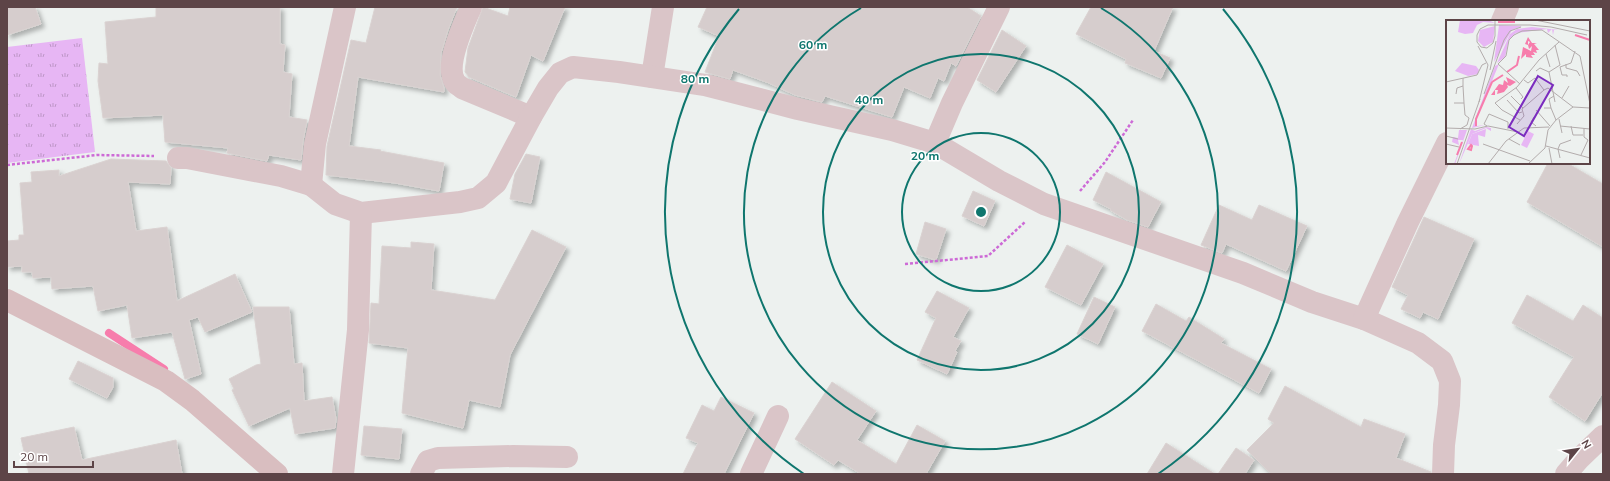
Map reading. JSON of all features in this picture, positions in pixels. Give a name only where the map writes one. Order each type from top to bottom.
[{"type":"street","points":[[311,185],[315,144],[345,7]]},
{"type":"street","points":[[471,7],[454,50],[452,71],[455,82],[462,88],[531,117]]},
{"type":"street","points":[[652,77],[663,7]]},
{"type":"street","points":[[935,143],[952,103],[999,7]]},
{"type":"street","points":[[1502,20],[1508,7]]},
{"type":"street","points":[[178,158],[187,158],[281,176],[311,185],[335,204],[361,213],[460,202],[478,198],[496,183],[548,88],[560,73],[573,67],[705,85],[892,130],[935,143],[999,181],[1054,207],[1243,273],[1312,302],[1364,319],[1418,343],[1442,361],[1450,380],[1443,474]]},
{"type":"street","points":[[1364,319],[1408,222],[1446,145]]},
{"type":"street","points":[[343,474],[358,330],[361,213]]},
{"type":"street","points":[[7,300],[166,381],[192,400],[277,474]]},
{"type":"street","points":[[751,474],[778,416]]},
{"type":"street","points":[[1566,474],[1603,436]]},
{"type":"street","points":[[421,474],[428,461],[438,458],[513,456],[567,457]]},
{"type":"path","points":[[905,264],[988,256],[1054,207],[1105,162],[1133,120]]},
{"type":"path","points":[[7,165],[97,155],[178,158]]},
{"type":"green space","points":[[82,38],[95,152],[7,163],[7,47]]},
{"type":"building","points":[[7,7],[35,7],[41,24],[7,35]]},
{"type":"building","points":[[156,7],[280,7],[280,44],[285,45],[283,72],[292,74],[289,117],[307,120],[301,160],[269,155],[267,161],[227,153],[228,148],[165,142],[163,115],[103,118],[98,81],[99,63],[108,64],[105,22],[156,17]]},
{"type":"building","points":[[375,7],[457,7],[441,53],[440,75],[444,92],[358,77],[349,146],[381,150],[380,151],[444,163],[439,191],[395,183],[326,175],[327,146],[351,40],[366,43]]},
{"type":"building","points":[[483,7],[508,16],[510,7],[565,7],[543,61],[531,55],[516,97],[469,77],[465,72],[468,48]]},
{"type":"building","points":[[707,7],[967,7],[981,16],[956,66],[951,63],[944,81],[938,78],[930,98],[904,87],[892,117],[825,96],[822,102],[795,95],[769,83],[733,70],[730,79],[705,72],[719,36],[698,27]]},
{"type":"building","points":[[1091,7],[1173,7],[1154,51],[1170,58],[1161,78],[1125,63],[1126,59],[1076,34]]},
{"type":"building","points":[[1002,30],[1026,46],[996,92],[977,80]]},
{"type":"building","points":[[526,154],[540,157],[531,203],[510,199],[515,174]]},
{"type":"building","points":[[111,159],[166,161],[171,168],[170,184],[128,182],[136,231],[167,227],[177,301],[235,274],[252,312],[205,332],[198,317],[189,320],[201,374],[185,379],[172,332],[132,338],[127,305],[98,311],[93,286],[52,289],[51,277],[33,278],[32,272],[22,272],[22,266],[7,267],[7,241],[19,240],[19,235],[24,235],[20,183],[32,182],[31,172],[59,170],[59,176]]},
{"type":"building","points":[[1547,164],[1569,164],[1603,184],[1603,247],[1527,202]]},
{"type":"building","points":[[1106,172],[1161,202],[1148,227],[1127,220],[1110,210],[1111,209],[1093,200]]},
{"type":"building","points":[[973,191],[995,201],[984,226],[962,216]]},
{"type":"building","points":[[1219,205],[1252,220],[1259,205],[1307,226],[1286,271],[1226,244],[1222,253],[1201,245]]},
{"type":"building","points":[[1424,217],[1474,239],[1438,319],[1423,312],[1420,318],[1401,309],[1408,295],[1392,287]]},
{"type":"building","points":[[925,222],[946,229],[936,260],[916,254]]},
{"type":"building","points":[[532,230],[566,247],[510,355],[500,407],[469,400],[463,428],[402,413],[408,348],[369,343],[371,303],[379,304],[382,246],[411,248],[411,242],[434,244],[431,290],[495,300]]},
{"type":"building","points":[[1067,245],[1103,264],[1081,305],[1045,287]]},
{"type":"building","points":[[937,291],[969,308],[953,337],[961,341],[955,351],[957,352],[947,374],[917,360],[936,318],[925,312]]},
{"type":"building","points":[[1527,295],[1573,321],[1583,305],[1603,318],[1603,392],[1585,421],[1549,397],[1574,357],[1512,323]]},
{"type":"building","points":[[1094,297],[1115,307],[1098,344],[1077,334]]},
{"type":"building","points":[[1156,304],[1186,321],[1189,317],[1224,339],[1221,343],[1271,369],[1259,393],[1142,331]]},
{"type":"building","points":[[253,307],[289,307],[294,364],[302,363],[304,401],[332,397],[336,419],[335,428],[295,434],[290,408],[249,426],[232,390],[234,389],[229,379],[256,365],[261,364]]},
{"type":"building","points":[[78,361],[113,378],[113,387],[107,398],[69,379]]},
{"type":"building","points":[[832,382],[876,411],[857,440],[896,464],[917,425],[945,441],[926,474],[861,474],[838,460],[834,465],[795,439]]},
{"type":"building","points":[[1285,386],[1361,427],[1364,419],[1405,434],[1396,458],[1431,472],[1431,474],[1271,474],[1247,450],[1274,423],[1268,419]]},
{"type":"building","points":[[721,397],[754,413],[724,474],[683,474],[698,443],[686,438],[702,405],[714,411]]},
{"type":"building","points":[[364,426],[402,429],[399,459],[361,455]]},
{"type":"building","points":[[74,427],[82,460],[176,440],[182,474],[29,474],[21,438]]},
{"type":"building","points":[[1166,443],[1215,474],[1147,474]]},
{"type":"building","points":[[1236,448],[1254,460],[1245,474],[1218,474]]},
{"type":"waterway","points":[[109,333],[164,369]]}]
